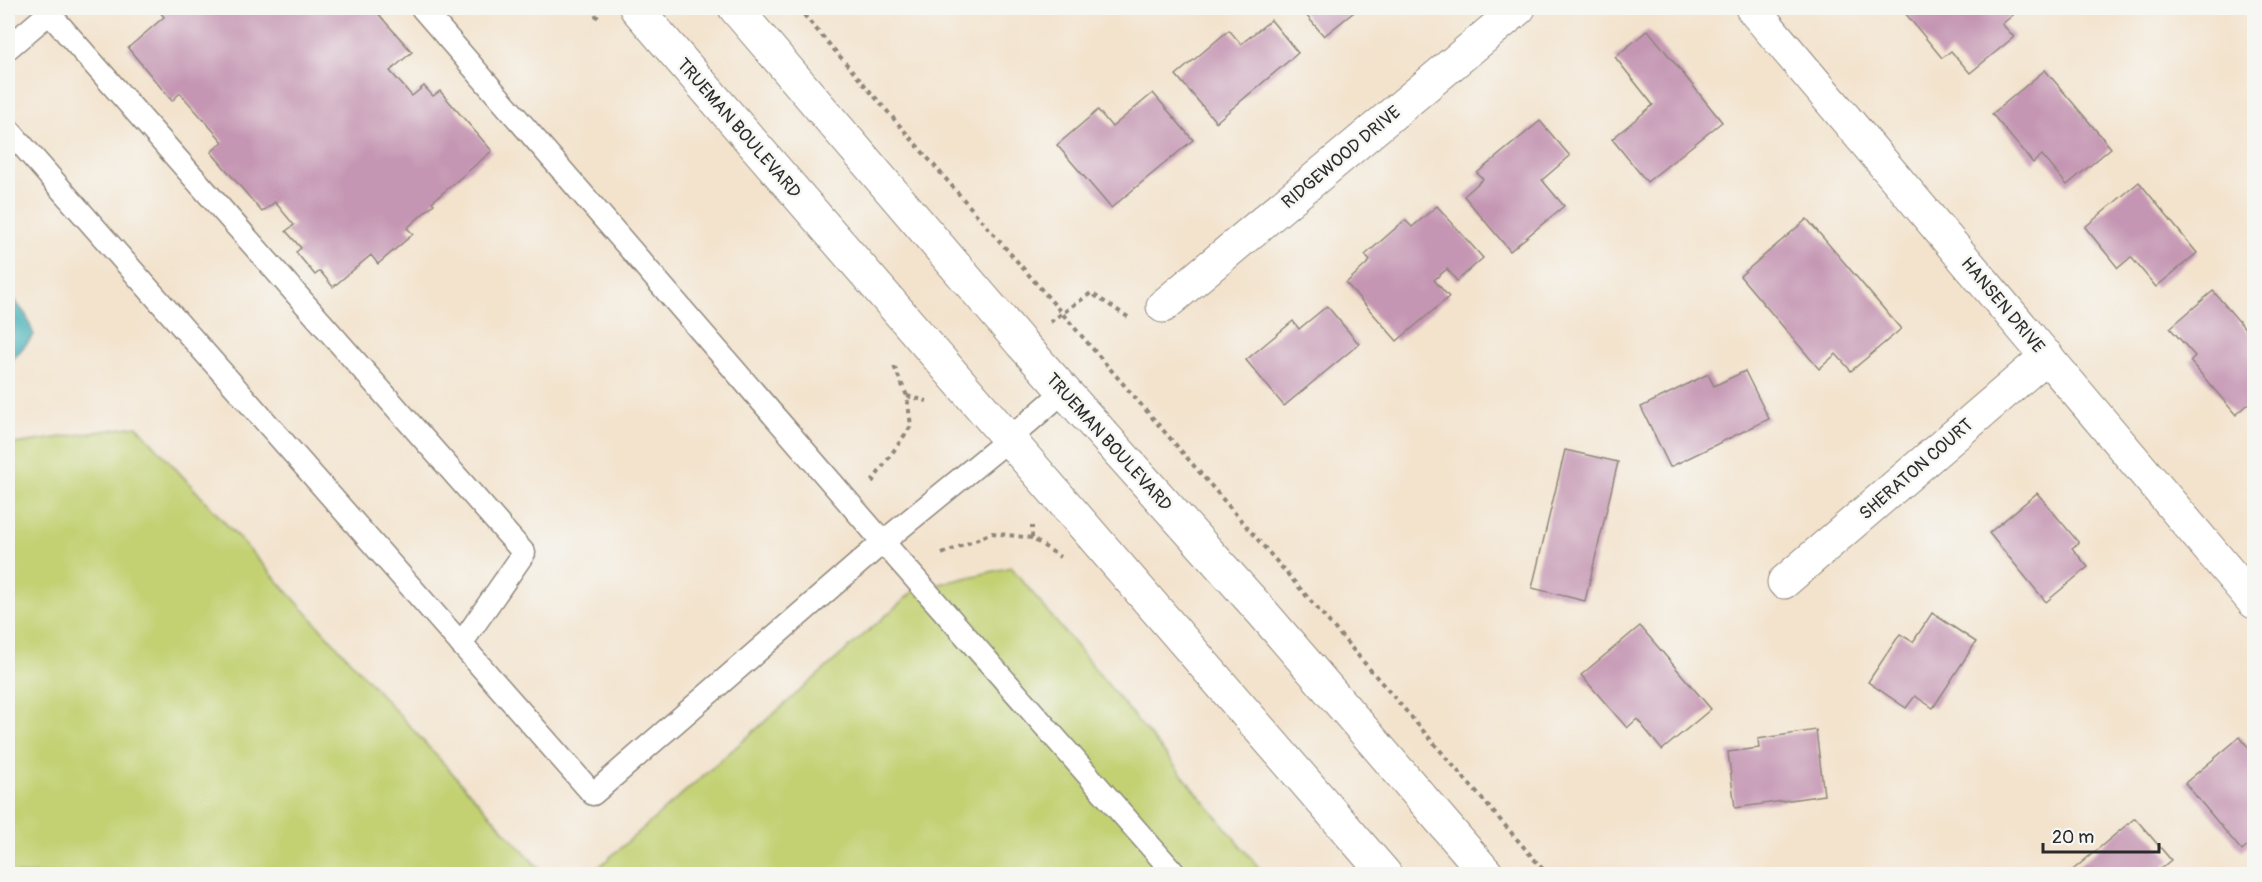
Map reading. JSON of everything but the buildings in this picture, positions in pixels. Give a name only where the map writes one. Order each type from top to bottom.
[{"type":"main road","name":"TRUEMAN BOULEVARD","points":[[636,8],[1385,874]]},
{"type":"main road","name":"TRUEMAN BOULEVARD","points":[[735,8],[1022,344],[1262,612],[1487,874]]},
{"type":"main road","name":"RIDGEWOOD DRIVE","points":[[1164,306],[1519,8]]},
{"type":"main road","name":"HANSEN DRIVE","points":[[1752,8],[2254,602]]},
{"type":"main road","name":"SHERATON COURT","points":[[1784,582],[2047,356]]},
{"type":"lane","points":[[422,8],[883,542],[1175,874]]},
{"type":"lane","points":[[8,48],[52,10],[524,553],[461,644]]},
{"type":"lane","points":[[8,129],[594,794],[883,542],[1064,391]]},
{"type":"path","points":[[589,8],[604,25]]},
{"type":"path","points":[[798,8],[1547,874]]},
{"type":"path","points":[[1022,344],[1091,293],[1129,317],[1164,306]]},
{"type":"path","points":[[853,506],[888,462],[911,426],[907,396],[894,365],[886,356]]},
{"type":"path","points":[[907,396],[932,402]]},
{"type":"path","points":[[1032,526],[1032,538]]},
{"type":"path","points":[[942,554],[992,533],[1032,538],[1061,558]]},
{"type":"green space","points":[[137,426],[544,874],[8,874],[8,445]]},
{"type":"green space","points":[[1011,567],[1264,874],[591,874],[915,590]]},
{"type":"water","points":[[8,292],[26,315],[34,335],[8,365]]}]
